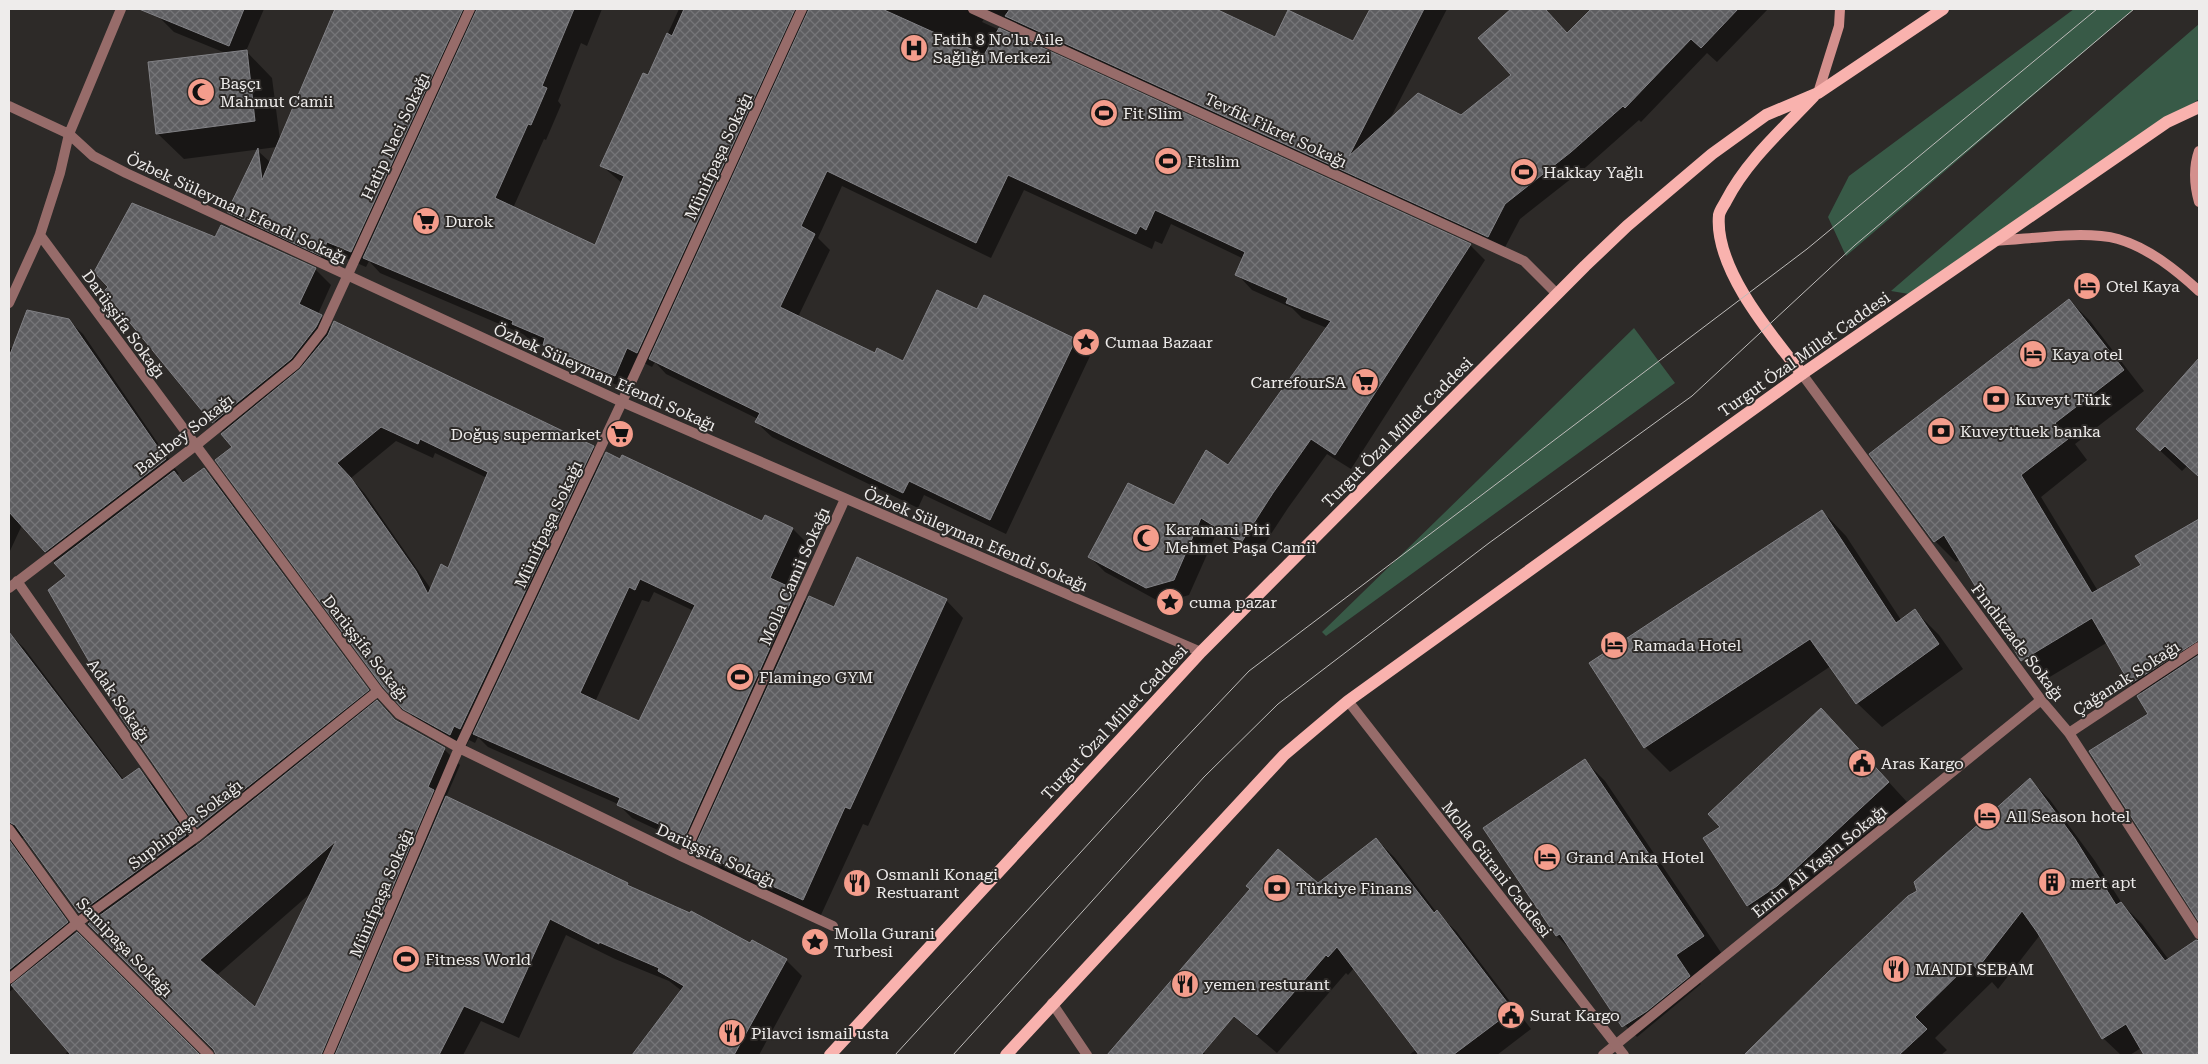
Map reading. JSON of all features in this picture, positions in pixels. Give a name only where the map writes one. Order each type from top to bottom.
[{"type":"main road","points":[[1802,374],[1765,327],[1730,267],[1721,239],[1719,213],[1734,185],[1754,159],[1818,93],[1839,26],[1840,9]]},
{"type":"main road","name":"Turgut Özal Millet Caddesi","points":[[830,1055],[1201,652],[1557,294],[1628,226],[1712,154],[1766,115],[1818,93],[1943,9]]},
{"type":"main road","name":"Turgut Özal Millet Caddesi","points":[[1006,1055],[1052,1003],[1284,756],[1348,701],[1802,374],[2167,122],[2199,107]]},
{"type":"main road","points":[[2199,151],[2195,161],[2194,180],[2199,202]]},
{"type":"main road","points":[[1994,241],[2083,236],[2118,239],[2174,268],[2199,291]]},
{"type":"street","points":[[9,303],[40,235],[60,173],[69,134],[120,9]]},
{"type":"street","name":"Hatip Naci Sokağı","points":[[347,276],[470,9]]},
{"type":"street","name":"Münifpaşa Sokağı","points":[[328,1055],[459,748],[622,402],[802,9]]},
{"type":"street","name":"Tevfik Fikret Sokağı","points":[[974,9],[1524,261],[1557,294]]},
{"type":"street","name":"Özbek Süleyman Efendi Sokağı","points":[[9,106],[69,134],[94,156],[126,173],[622,402],[1201,652]]},
{"type":"street","name":"Darüşşifa Sokağı","points":[[40,235],[378,691],[399,714],[459,748],[683,857],[833,926]]},
{"type":"street","name":"Bakibey Sokağı","points":[[9,588],[195,446],[296,364],[322,331],[347,276]]},
{"type":"street","name":"Fındıkzade Sokağı","points":[[1802,374],[2041,700],[2069,733],[2199,934]]},
{"type":"street","name":"Molla Camii Sokağı","points":[[683,857],[845,499]]},
{"type":"street","name":"Adak Sokağı","points":[[17,581],[196,837]]},
{"type":"street","name":"Çağanak Sokağı","points":[[2069,733],[2199,647]]},
{"type":"street","name":"Suphipaşa Sokağı","points":[[9,980],[77,923],[196,837],[378,691]]},
{"type":"street","name":"Emin Ali Yaşin Sokağı","points":[[1603,1055],[2041,700]]},
{"type":"street","name":"Molla Gürani Caddesi","points":[[1348,701],[1624,1055]]},
{"type":"street","name":"Samipaşa Sokağı","points":[[9,829],[77,923],[209,1055]]},
{"type":"street","points":[[1052,1003],[1087,1055]]},
{"type":"green space","points":[[2074,9],[2134,9],[1846,256],[1828,217],[1849,176]]},
{"type":"green space","points":[[2199,24],[2199,99],[1921,296],[1891,291]]},
{"type":"green space","points":[[1634,328],[1675,383],[1326,636],[1322,632]]},
{"type":"building","points":[[139,9],[244,9],[229,46]]},
{"type":"building","points":[[335,9],[463,9],[351,252],[327,242],[321,256],[227,212],[258,148],[262,180]]},
{"type":"building","points":[[477,9],[574,9],[542,86],[547,88],[531,125],[528,124],[495,198],[595,245],[624,176],[600,166],[643,73],[648,75],[667,33],[672,36],[684,9],[795,9],[637,353],[627,348],[615,376],[543,345],[545,338],[512,324],[513,321],[363,258]]},
{"type":"building","points":[[809,9],[882,9],[984,55],[999,28],[1471,244],[1335,455],[1311,439],[1241,543],[1201,518],[1174,580],[1146,588],[1088,557],[1128,483],[1174,505],[1206,450],[1228,465],[1331,321],[1286,303],[1288,298],[1235,275],[1245,252],[1155,210],[1146,230],[1140,226],[1136,234],[1008,175],[976,243],[827,171],[801,226],[815,234],[780,307],[875,353],[877,348],[903,361],[937,290],[977,309],[984,295],[1076,339],[990,520],[909,481],[903,493],[755,422],[760,413],[649,359]]},
{"type":"building","points":[[1010,9],[1216,9],[1275,37],[1288,10],[1353,41],[1370,9],[1424,9],[1349,156],[1418,93],[1461,115],[1511,75],[1478,38],[1511,9],[1545,9],[1567,33],[1591,9],[1738,9],[1701,48],[1691,39],[1625,108],[1623,106],[1571,152],[1505,204],[1488,237],[1005,16]]},
{"type":"building","name":"Başçı Mahmut Camii","points":[[247,50],[255,121],[156,134],[148,62]]},
{"type":"building","points":[[132,203],[215,237],[221,225],[316,268],[299,304],[322,315],[316,327],[291,359],[212,423],[104,291],[108,287],[94,272]]},
{"type":"building","points":[[2069,299],[2124,370],[2055,423],[2068,439],[2021,475],[2092,593],[2141,565],[2135,556],[2199,519],[2199,640],[2130,684],[2092,618],[2021,661],[1944,535],[1934,542],[1869,454]]},
{"type":"building","points":[[27,310],[69,319],[166,459],[45,552],[9,512],[9,357]]},
{"type":"building","points":[[334,321],[594,446],[460,729],[454,726],[450,735],[403,709],[383,687],[215,460],[232,447],[221,434],[300,369],[328,335]],"holes":[[[381,427],[418,444],[420,439],[488,472],[448,568],[441,564],[428,594],[416,571],[351,478],[337,463]]]},
{"type":"building","points":[[2199,358],[2199,477],[2165,446],[2160,451],[2136,429]]},
{"type":"building","points":[[606,452],[620,459],[622,455],[762,521],[765,515],[793,528],[770,578],[796,590],[685,836],[617,805],[620,798],[473,734]],"holes":[[[640,579],[695,605],[639,721],[580,693],[629,587],[635,590]]]},
{"type":"building","points":[[204,468],[369,690],[197,827],[121,717],[48,590],[66,576],[54,563],[174,471],[183,483]]},
{"type":"building","points":[[1822,510],[1896,623],[1915,609],[1939,644],[1856,704],[1810,639],[1644,748],[1589,663]]},
{"type":"building","points":[[857,557],[947,599],[850,809],[845,807],[803,900],[705,855],[708,847],[697,842],[809,596],[834,607]]},
{"type":"building","points":[[9,632],[122,780],[139,768],[186,835],[79,913],[15,825],[9,822]]},
{"type":"building","points":[[2199,655],[2199,922],[2089,751],[2148,714],[2137,696]]},
{"type":"building","points":[[377,700],[395,720],[445,748],[428,787],[434,790],[321,1055],[216,1055],[214,1050],[88,924],[200,843]],"holes":[[[336,841],[255,1007],[200,960]]]},
{"type":"building","points":[[1821,708],[1889,782],[1777,886],[1747,906],[1703,838],[1720,827],[1708,814]]},
{"type":"building","points":[[1585,759],[1704,936],[1676,955],[1690,976],[1647,1011],[1622,1027],[1560,934],[1556,936],[1483,828]]},
{"type":"building","points":[[2030,778],[2075,839],[2116,905],[2121,902],[2165,961],[2196,940],[2199,941],[2199,1055],[2144,1055],[2126,1024],[2102,1039],[2037,932],[2022,911],[1977,969],[1971,962],[1915,1017],[1927,1029],[1899,1055],[1744,1055],[1908,896],[1917,891],[1914,882]]},
{"type":"building","points":[[446,796],[628,883],[627,885],[690,913],[691,911],[750,943],[752,940],[787,959],[734,1055],[632,1055],[684,986],[658,971],[659,968],[599,942],[599,944],[550,919],[503,1023],[464,1006],[439,1055],[335,1055]]},
{"type":"building","points":[[1376,838],[1434,913],[1437,910],[1513,1010],[1453,1055],[1419,1055],[1337,947],[1328,957],[1326,955],[1257,1035],[1234,1016],[1201,1055],[1107,1055],[1250,889],[1246,886],[1278,849],[1318,883]]},
{"type":"building","points":[[9,840],[68,922],[9,970]]},
{"type":"building","points":[[77,932],[200,1055],[71,1055],[11,985]]},
{"type":"tram line","points":[[895,1055],[1249,671],[1807,249],[2097,9]]},
{"type":"tram line","points":[[953,1055],[1204,777],[1278,704],[1489,543],[1692,396],[1855,245],[2134,9]]},
{"type":"place","name":"Fatih 8 No'lu Aile Sağlığı Merkezi","points":[[914,48]]},
{"type":"place","name":"Başçı Mahmut Camii","points":[[201,92]]},
{"type":"place","name":"Fit Slim","points":[[1104,113]]},
{"type":"place","name":"Fitslim","points":[[1168,161]]},
{"type":"place","name":"Hakkay Yağlı","points":[[1524,172]]},
{"type":"place","name":"Durok","points":[[426,221]]},
{"type":"place","name":"Otel Kaya","points":[[2087,286]]},
{"type":"place","name":"Cumaa Bazaar","points":[[1086,342]]},
{"type":"place","name":"Kaya otel","points":[[2033,354]]},
{"type":"place","name":"CarrefourSA","points":[[1365,382]]},
{"type":"place","name":"Kuveyt Türk","points":[[1996,399]]},
{"type":"place","name":"Kuveyttuek banka","points":[[1941,431]]},
{"type":"place","name":"Doğuş supermarket","points":[[620,434]]},
{"type":"place","name":"Karamani Piri Mehmet Paşa Camii","points":[[1146,538]]},
{"type":"place","name":"cuma pazar","points":[[1170,602]]},
{"type":"place","name":"Ramada Hotel","points":[[1614,645]]},
{"type":"place","name":"Flamingo GYM","points":[[740,677]]},
{"type":"place","name":"Aras Kargo","points":[[1862,763]]},
{"type":"place","name":"All Season hotel","points":[[1987,816]]},
{"type":"place","name":"Grand Anka Hotel","points":[[1547,857]]},
{"type":"place","name":"mert apt","points":[[2052,882]]},
{"type":"place","name":"Osmanli Konagi Restuarant","points":[[857,883]]},
{"type":"place","name":"Türkiye Finans","points":[[1277,888]]},
{"type":"place","name":"Molla Gurani Turbesi","points":[[815,942]]},
{"type":"place","name":"Fitness World","points":[[406,959]]},
{"type":"place","name":"MANDI SEBAM","points":[[1896,969]]},
{"type":"place","name":"yemen resturant","points":[[1185,984]]},
{"type":"place","name":"Surat Kargo","points":[[1511,1015]]},
{"type":"place","name":"Pilavci ismail usta","points":[[732,1033]]}]
